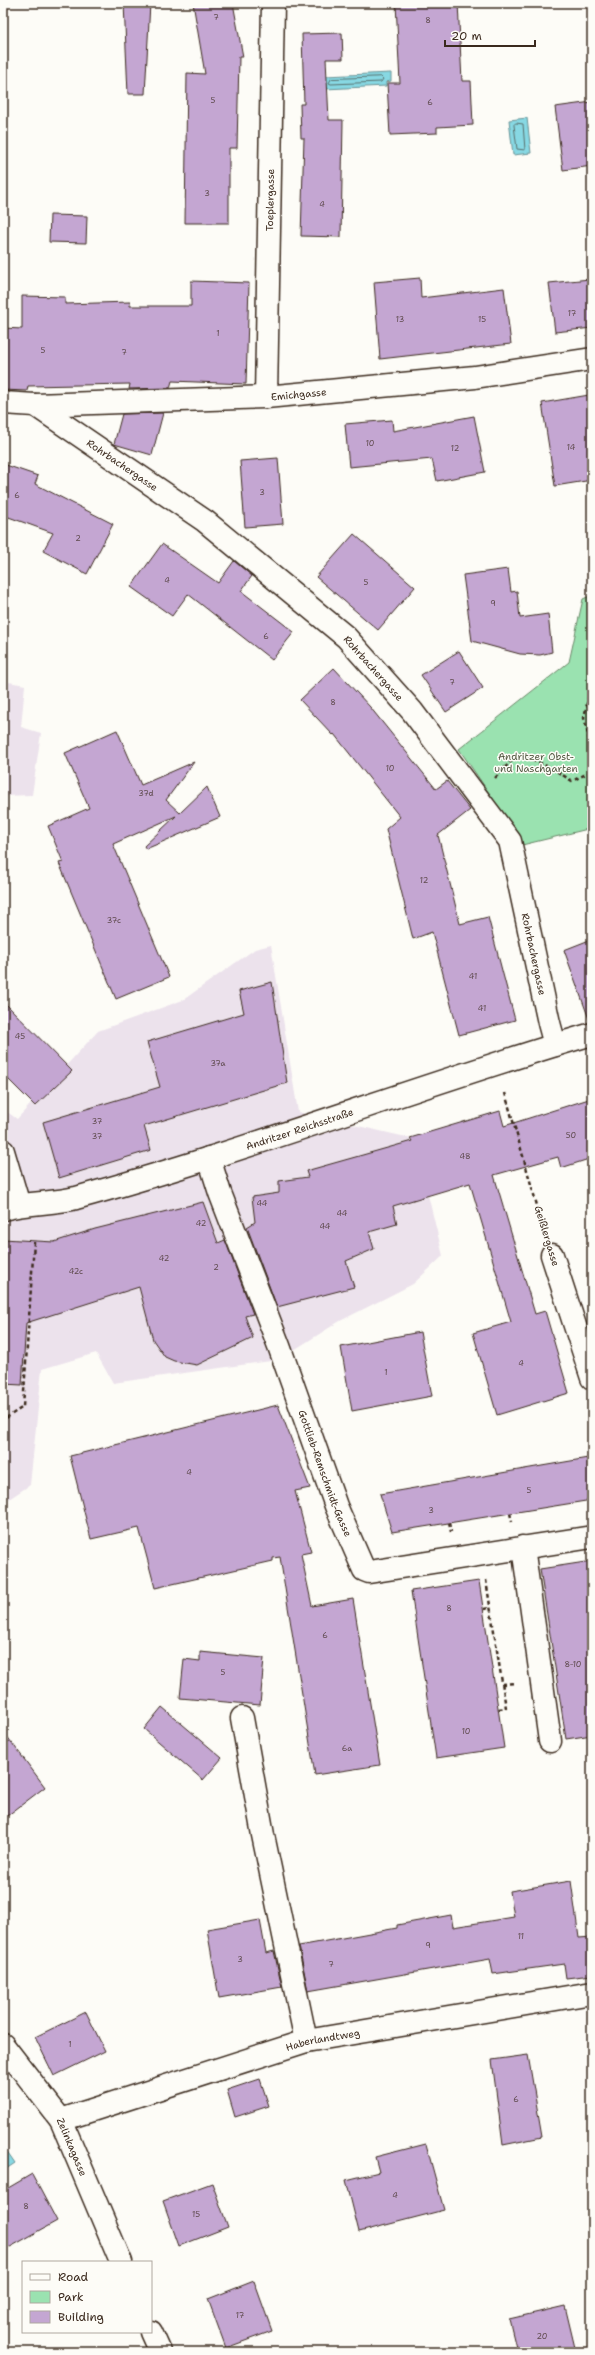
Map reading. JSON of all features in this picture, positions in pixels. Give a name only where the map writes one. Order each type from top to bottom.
[{"type":"street","name":"Toeplergasse","points":[[266,397],[273,3]]},
{"type":"street","name":"Emichgasse","points":[[3,403],[35,405],[266,397],[475,377],[592,358]]},
{"type":"street","name":"Rohrbachergasse","points":[[35,405],[205,521],[346,638],[412,711],[510,841],[549,1022],[556,1045]]},
{"type":"street","name":"Andritzer Reichsstraße","points":[[11,1207],[49,1204],[75,1198],[209,1158],[592,1034]]},
{"type":"street","points":[[3,1151],[11,1207]]},
{"type":"street","name":"Gottlieb-Remschmidt-Gasse","points":[[209,1158],[220,1192],[279,1346],[336,1506],[364,1570],[369,1572],[592,1536]]},
{"type":"street","name":"Geißlergasse","points":[[552,1255],[592,1378]]},
{"type":"street","points":[[522,1547],[550,1741]]},
{"type":"street","points":[[242,1718],[263,1835],[306,2041]]},
{"type":"street","name":"Haberlandtweg","points":[[61,2120],[306,2041],[592,1992]]},
{"type":"street","name":"Zelinkagasse","points":[[3,2045],[61,2120],[121,2261]]},
{"type":"street","points":[[150,2333],[160,2352]]},
{"type":"path","points":[[477,797],[519,753],[553,769],[572,781],[590,772],[592,751],[584,718],[592,680]]},
{"type":"path","name":"Geißlergasse","points":[[505,1093],[552,1255]]},
{"type":"path","points":[[6,1418],[23,1407],[34,1242]]},
{"type":"path","points":[[486,1577],[506,1708],[498,1709]]},
{"type":"path","points":[[484,1609],[490,1608]]},
{"type":"shaded area","points":[[3,681],[25,685],[21,727],[41,733],[32,795],[3,796]]},
{"type":"shaded area","points":[[271,945],[298,1112],[410,1138],[428,1195],[443,1256],[413,1284],[340,1321],[278,1360],[113,1383],[96,1353],[42,1369],[30,1485],[3,1503],[3,1109],[17,1119],[98,1031],[183,1000],[255,949]]},
{"type":"green space","name":"Andritzer Obst- und Naschgarten","points":[[592,595],[592,828],[522,845],[515,831],[459,749],[569,662],[583,599]]},
{"type":"water","points":[[391,73],[391,81],[386,82],[386,86],[325,89],[325,76]]},
{"type":"water","points":[[527,118],[531,153],[513,155],[509,120]]},
{"type":"water","points":[[4,2147],[15,2163],[3,2171],[3,2148]]},
{"type":"building","points":[[124,3],[150,3],[145,94],[128,94]]},
{"type":"building","points":[[193,3],[233,3],[243,57],[239,57],[237,148],[229,148],[229,223],[185,223],[187,73],[205,74]]},
{"type":"building","points":[[396,3],[458,3],[462,81],[471,81],[473,125],[437,127],[437,133],[390,135],[387,83],[400,83]]},
{"type":"building","points":[[342,33],[343,59],[326,59],[329,120],[343,120],[341,237],[301,236],[304,138],[301,138],[300,104],[304,104],[302,34]]},
{"type":"building","points":[[592,102],[592,166],[563,170],[555,107]]},
{"type":"building","points":[[50,215],[87,216],[86,243],[49,242]]},
{"type":"building","points":[[420,278],[421,298],[504,288],[511,344],[380,359],[374,282]]},
{"type":"building","points":[[590,279],[592,328],[555,332],[549,283]]},
{"type":"building","points":[[191,281],[249,283],[246,384],[172,381],[170,388],[129,389],[130,384],[28,386],[27,391],[3,390],[3,328],[22,329],[22,296],[65,297],[65,304],[130,302],[130,306],[191,306]]},
{"type":"building","points":[[589,395],[592,415],[592,480],[555,486],[542,403]]},
{"type":"building","points":[[163,413],[152,455],[114,444],[122,414]]},
{"type":"building","points":[[474,416],[485,472],[437,481],[432,459],[349,467],[345,424],[392,420],[393,431]]},
{"type":"building","points":[[278,458],[283,524],[245,527],[240,461]]},
{"type":"building","points":[[3,464],[38,476],[35,484],[113,524],[87,574],[43,551],[53,533],[3,515]]},
{"type":"building","points":[[354,534],[415,587],[378,630],[316,577]]},
{"type":"building","points":[[162,544],[218,583],[234,561],[252,576],[241,591],[294,632],[272,660],[188,594],[172,616],[131,587]]},
{"type":"building","points":[[508,569],[511,592],[517,591],[520,618],[548,614],[552,652],[540,655],[520,654],[472,641],[463,575]]},
{"type":"building","points":[[459,651],[483,688],[446,712],[421,675]]},
{"type":"building","points":[[334,668],[370,707],[436,789],[447,781],[470,810],[438,835],[460,924],[488,917],[515,1020],[459,1035],[432,932],[413,939],[386,829],[400,817],[334,734],[333,735],[300,700]]},
{"type":"building","points":[[117,730],[141,785],[194,762],[166,800],[180,813],[207,787],[220,817],[146,849],[144,846],[176,816],[113,844],[169,977],[116,999],[59,863],[63,862],[48,826],[89,808],[65,753]]},
{"type":"building","points":[[592,939],[592,1019],[589,1019],[564,950]]},
{"type":"building","points":[[272,982],[287,1083],[144,1126],[151,1150],[59,1178],[43,1122],[160,1087],[147,1042],[244,1013],[239,991]]},
{"type":"building","points":[[3,1001],[72,1071],[35,1106],[3,1074]]},
{"type":"building","points":[[592,1098],[592,1158],[561,1168],[558,1157],[494,1175],[535,1314],[545,1311],[569,1393],[497,1415],[473,1333],[511,1322],[470,1183],[393,1206],[397,1224],[369,1232],[374,1249],[346,1261],[354,1287],[277,1307],[247,1227],[255,1222],[252,1197],[279,1193],[279,1181],[308,1177],[306,1171],[412,1141],[410,1138],[500,1111],[504,1126]]},
{"type":"building","points":[[203,1202],[218,1243],[225,1240],[253,1314],[245,1316],[253,1338],[197,1365],[174,1361],[165,1357],[153,1340],[139,1287],[26,1323],[22,1385],[3,1384],[3,1239],[54,1242],[95,1229]]},
{"type":"building","points":[[420,1332],[432,1396],[352,1411],[341,1347]]},
{"type":"building","points":[[278,1405],[310,1488],[295,1491],[311,1552],[301,1554],[312,1606],[353,1599],[380,1765],[315,1775],[280,1557],[273,1558],[273,1561],[155,1588],[139,1528],[91,1539],[70,1456]]},
{"type":"building","points":[[588,1458],[592,1471],[592,1500],[392,1532],[380,1494]]},
{"type":"building","points":[[592,1561],[592,1735],[566,1739],[540,1569]]},
{"type":"building","points":[[479,1581],[504,1748],[436,1758],[411,1591]]},
{"type":"building","points":[[200,1652],[264,1658],[260,1705],[180,1698],[184,1659],[200,1661]]},
{"type":"building","points":[[162,1707],[222,1758],[203,1780],[144,1729]]},
{"type":"building","points":[[3,1731],[45,1787],[3,1819]]},
{"type":"building","points":[[571,1881],[579,1938],[592,1937],[592,1975],[566,1978],[564,1964],[493,1974],[490,1959],[308,1991],[299,1946],[397,1928],[397,1925],[451,1915],[453,1927],[514,1917],[510,1891]]},
{"type":"building","points":[[260,1920],[266,1953],[274,1951],[282,1987],[219,1998],[207,1929]]},
{"type":"building","points":[[86,2012],[105,2051],[54,2076],[35,2037]]},
{"type":"building","points":[[528,2055],[542,2137],[503,2145],[492,2060]]},
{"type":"building","points":[[260,2079],[269,2106],[235,2117],[227,2090]]},
{"type":"building","points":[[426,2144],[444,2210],[359,2232],[346,2180],[379,2172],[375,2157]]},
{"type":"building","points":[[32,2174],[57,2221],[3,2251],[3,2191]]},
{"type":"building","points":[[212,2183],[228,2227],[179,2246],[163,2201]]},
{"type":"building","points":[[254,2281],[272,2331],[226,2348],[208,2299]]},
{"type":"building","points":[[565,2306],[576,2352],[517,2352],[509,2319]]}]
